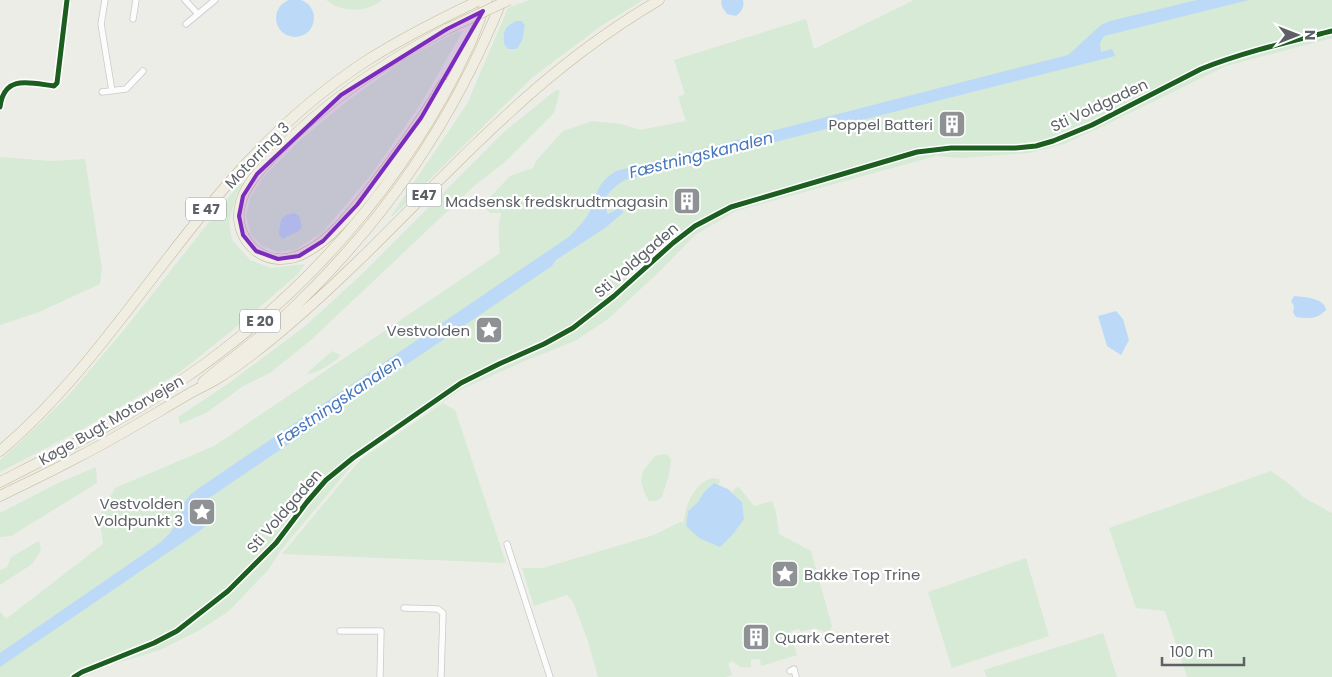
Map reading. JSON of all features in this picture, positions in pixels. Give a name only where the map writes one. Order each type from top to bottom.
[{"type":"highway","name":"Motorring 3","points":[[0,451],[42,413],[70,383],[208,208],[258,150],[304,108],[363,63],[408,36],[480,0]]},
{"type":"highway","name":"Køge Bugt Motorvejen","points":[[0,482],[116,421],[178,383],[240,338],[295,289],[346,235],[380,194],[407,156],[451,83],[477,28],[487,0]]},
{"type":"highway","name":"Køge Bugt Motorvejen","points":[[191,392],[287,313],[356,242],[391,198],[426,148],[461,89],[502,0]]},
{"type":"highway","name":"E 47","points":[[477,28],[465,42],[441,86],[405,143],[340,224],[323,241],[310,251],[294,257],[278,259],[265,256],[248,243],[240,226],[239,216],[240,206],[248,185],[315,115],[379,68],[447,29],[509,0]]},
{"type":"highway","name":"E47","points":[[191,392],[220,378],[292,322],[359,261],[509,112],[546,80],[581,51],[612,29],[659,0]]},
{"type":"highway","name":"E 20","points":[[0,496],[79,457],[139,424],[191,392]]},
{"type":"street","points":[[105,0],[101,24],[112,90]]},
{"type":"street","points":[[133,19],[136,0]]},
{"type":"street","points":[[185,0],[198,14]]},
{"type":"street","points":[[186,24],[215,0]]},
{"type":"street","points":[[102,92],[126,89],[143,71]]},
{"type":"street","points":[[507,544],[550,677]]},
{"type":"street","points":[[404,608],[438,609],[443,613],[442,677]]},
{"type":"street","points":[[340,631],[381,631],[380,677]]},
{"type":"street","points":[[790,671],[794,669],[796,677]]},
{"type":"highlighted area","points":[[483,11],[421,118],[357,205],[323,241],[299,256],[278,259],[256,251],[243,235],[239,216],[243,196],[257,174],[341,95],[447,29]]},
{"type":"green space","points":[[326,0],[382,0],[368,7],[354,10],[340,7]]},
{"type":"green space","points":[[529,0],[643,0],[601,26],[533,77],[391,216],[467,104],[508,8]],"holes":[[[516,21],[525,27],[520,46],[504,44],[504,33],[509,25]]]},
{"type":"green space","name":"Vestvolden","points":[[914,0],[1332,0],[1332,38],[1226,66],[1064,144],[1029,153],[961,158],[936,156],[736,211],[695,235],[659,272],[608,319],[575,341],[462,389],[359,457],[281,550],[268,570],[229,611],[200,630],[160,650],[110,665],[83,677],[0,677],[0,611],[6,619],[103,544],[98,519],[115,488],[214,446],[500,253],[499,223],[501,213],[490,213],[483,205],[510,176],[533,168],[536,161],[563,131],[592,121],[621,124],[640,130],[686,121],[678,97],[685,94],[674,60],[806,19],[814,49]]},
{"type":"green space","points":[[463,31],[420,105],[371,175],[323,232],[295,250],[278,252],[262,246],[251,235],[246,216],[250,198],[263,177],[300,140],[346,102],[404,60],[456,32]]},
{"type":"green space","points":[[556,90],[560,91],[554,113],[506,161],[473,187],[311,340],[270,373],[243,386],[206,413],[180,424],[178,417],[229,383],[304,327],[361,275],[505,131]]},
{"type":"green space","points":[[0,157],[51,161],[85,159],[102,269],[100,284],[39,312],[0,325]]},
{"type":"green space","points":[[243,183],[236,196],[229,222],[232,240],[250,260],[271,268],[305,264],[297,275],[180,372],[79,431],[0,472],[0,460],[67,397],[124,330],[239,184]]},
{"type":"green space","points":[[332,351],[340,355],[339,358],[319,371],[306,374]]},
{"type":"green space","points":[[443,403],[455,410],[506,563],[282,554],[361,459]]},
{"type":"green space","points":[[668,455],[671,460],[669,475],[662,497],[656,501],[649,501],[641,482],[643,471],[655,456]]},
{"type":"green space","points":[[96,467],[97,483],[11,536],[0,537],[0,513],[54,485]]},
{"type":"green space","points":[[1271,471],[1292,486],[1303,497],[1332,513],[1332,677],[1187,677],[1165,611],[1136,608],[1109,528]]},
{"type":"green space","points":[[712,478],[719,479],[718,485],[714,483],[688,511],[742,502],[732,492],[739,487],[754,506],[772,501],[776,512],[779,534],[811,551],[832,626],[830,631],[825,632],[815,628],[801,632],[799,629],[793,630],[790,633],[797,655],[761,666],[760,659],[751,659],[751,667],[739,666],[733,661],[728,663],[732,675],[726,677],[598,677],[588,641],[573,602],[567,595],[534,606],[522,568],[543,568],[654,535],[680,522],[684,522],[686,508],[692,495],[701,484]]},
{"type":"green space","points":[[39,541],[41,550],[32,564],[0,585],[0,570],[7,567],[11,557]]},
{"type":"green space","points":[[1026,558],[1049,636],[952,668],[928,592]]},
{"type":"green space","points":[[1103,633],[1117,677],[987,677],[984,670]]},
{"type":"water","points":[[295,-1],[308,5],[314,18],[308,31],[295,37],[282,31],[276,18],[282,5]]},
{"type":"water","points":[[722,0],[743,0],[743,7],[736,16],[727,14],[722,7]]},
{"type":"water","name":"Fæstningskanalen","points":[[1197,0],[1249,0],[1104,36],[1100,43],[1101,52],[1112,49],[1115,56],[625,180],[612,190],[605,203],[608,214],[619,208],[624,212],[605,228],[556,260],[552,266],[199,504],[193,512],[196,518],[199,521],[207,516],[211,520],[201,530],[0,667],[0,653],[161,542],[179,520],[183,504],[191,494],[570,236],[588,215],[602,184],[616,171],[1068,55],[1101,25],[1110,21]]},
{"type":"water","points":[[516,21],[522,21],[525,26],[522,39],[516,49],[508,49],[504,44],[504,33],[509,25]]},
{"type":"water","points":[[294,213],[299,216],[302,226],[299,231],[282,239],[279,234],[282,219]]},
{"type":"water","points":[[1294,296],[1318,301],[1325,306],[1326,310],[1312,318],[1296,317],[1291,301]]},
{"type":"water","points":[[1116,311],[1123,319],[1129,340],[1121,355],[1107,346],[1098,316]]},
{"type":"water","points":[[714,483],[728,489],[742,502],[744,519],[720,547],[699,538],[686,526],[688,511]]},
{"type":"cycle path","points":[[0,107],[2,96],[13,85],[27,83],[54,86],[57,83],[67,0]]},
{"type":"cycle path","name":"Sti Voldgaden","points":[[74,677],[154,643],[177,631],[228,591],[276,543],[326,480],[353,458],[461,383],[544,344],[573,328],[614,296],[673,243],[695,226],[731,207],[917,152],[951,148],[1015,148],[1036,146],[1092,125],[1201,69],[1250,52],[1332,31]]},
{"type":"place","name":"Poppel Batteri","points":[[952,124]]},
{"type":"place","name":"Madsensk fredskrudtmagasin","points":[[687,201]]},
{"type":"place","name":"Vestvolden","points":[[489,330]]},
{"type":"place","name":"Vestvolden Voldpunkt 3","points":[[202,512]]},
{"type":"place","name":"Bakke Top Trine","points":[[785,574]]},
{"type":"place","name":"Quark Centeret","points":[[756,637]]}]
